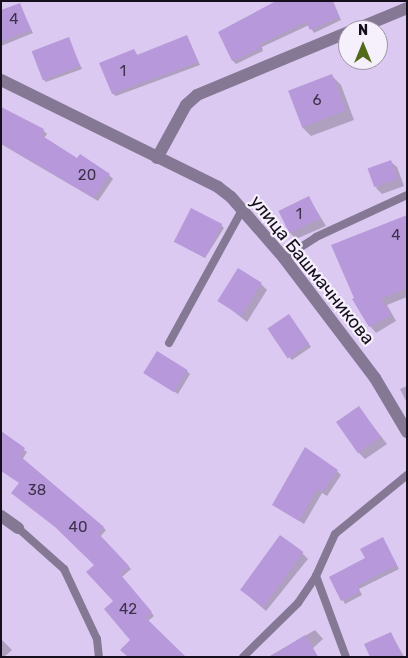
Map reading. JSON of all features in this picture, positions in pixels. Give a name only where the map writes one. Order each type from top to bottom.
[{"type":"street","points":[[378,20],[407,8]]},
{"type":"street","points":[[158,158],[186,105],[197,95],[338,36]]},
{"type":"street","name":"улица Башмачникова","points":[[1,80],[218,187],[242,210],[284,258],[375,378],[407,432]]},
{"type":"street","points":[[1,516],[18,528]]},
{"type":"lane","points":[[284,258],[316,237],[407,195]]},
{"type":"lane","points":[[169,343],[242,210]]},
{"type":"lane","points":[[243,657],[298,603],[316,576],[335,534],[407,475]]},
{"type":"lane","points":[[18,528],[64,569],[97,639],[99,657]]},
{"type":"lane","points":[[316,576],[346,657]]},
{"type":"building","points":[[276,1],[332,1],[339,17],[310,30],[306,22],[260,44],[261,48],[232,61],[218,32]]},
{"type":"building","points":[[20,3],[31,30],[1,42],[1,10]]},
{"type":"building","points":[[187,35],[198,62],[112,94],[99,63],[134,49],[137,55]]},
{"type":"building","points":[[69,37],[80,66],[43,80],[32,51]]},
{"type":"building","points":[[332,74],[346,110],[302,127],[288,91]]},
{"type":"building","points":[[1,107],[44,129],[41,135],[77,158],[80,154],[110,174],[94,198],[1,143]]},
{"type":"building","points":[[391,160],[398,179],[374,187],[368,169]]},
{"type":"building","points":[[309,196],[320,218],[289,233],[278,211]]},
{"type":"building","points":[[191,208],[222,224],[205,258],[174,242]]},
{"type":"building","points":[[407,215],[407,288],[381,299],[391,315],[369,327],[352,299],[354,298],[331,245]]},
{"type":"building","points":[[238,268],[262,283],[241,316],[217,301]]},
{"type":"building","points":[[289,314],[309,344],[288,358],[267,329]]},
{"type":"building","points":[[157,351],[188,370],[174,392],[143,373]]},
{"type":"building","points":[[359,406],[381,437],[358,453],[336,422]]},
{"type":"building","points":[[1,431],[25,448],[20,456],[104,527],[98,533],[129,566],[120,574],[152,612],[146,618],[186,657],[128,657],[120,650],[130,640],[104,609],[113,601],[86,572],[94,565],[55,527],[11,493],[19,483],[1,471]]},
{"type":"building","points":[[305,447],[338,470],[322,492],[317,489],[299,521],[272,505]]},
{"type":"building","points":[[280,535],[303,552],[263,607],[240,590]]},
{"type":"building","points":[[383,537],[397,565],[357,586],[360,592],[341,601],[329,577],[365,558],[360,549]]},
{"type":"building","points":[[391,632],[402,657],[370,657],[364,644]]},
{"type":"building","points":[[305,635],[318,657],[270,657]]}]
